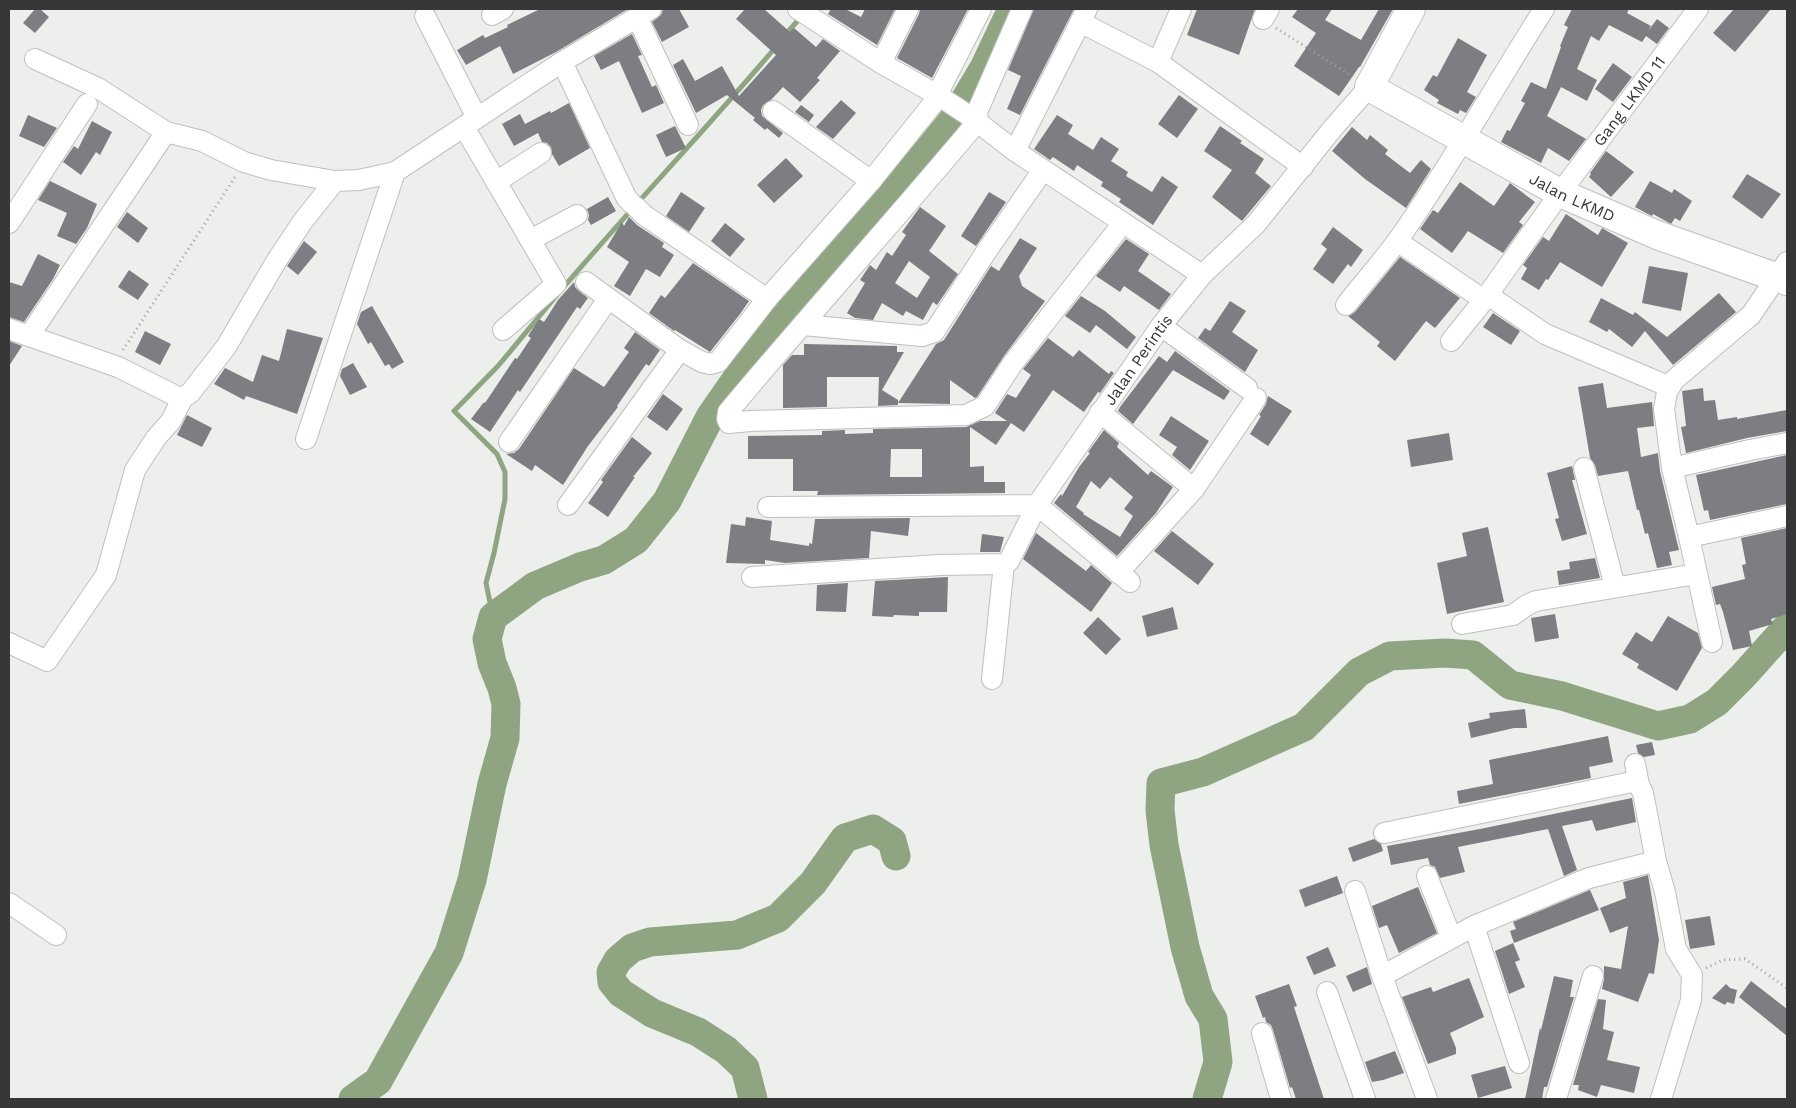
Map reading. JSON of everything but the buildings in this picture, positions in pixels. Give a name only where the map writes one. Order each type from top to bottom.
[{"type":"street","points":[[881,63],[908,9]]},
{"type":"street","points":[[586,282],[680,350],[702,362],[710,364],[718,362],[767,299],[871,181],[939,96],[981,9]]},
{"type":"street","points":[[1022,9],[974,119],[902,212],[728,412],[727,419],[730,423],[966,415],[985,406],[1013,363],[1123,223]]},
{"type":"street","points":[[1158,62],[1181,9]]},
{"type":"street","name":"Jalan Perintis","points":[[1004,564],[1009,561],[1037,505],[1161,326],[1202,275],[1256,224],[1333,128],[1369,87],[1411,9]]},
{"type":"street","points":[[1346,305],[1398,241],[1465,140],[1492,92],[1544,9]]},
{"type":"street","name":"Gang LKMD 11","points":[[1451,341],[1486,298],[1560,192],[1698,9]]},
{"type":"street","points":[[811,12],[881,63],[939,96],[974,119],[1015,151],[1202,275]]},
{"type":"street","points":[[35,59],[98,88],[166,132],[202,141],[244,162],[270,170],[335,182],[359,180],[395,172],[562,62],[644,13],[688,125]]},
{"type":"street","points":[[1015,151],[1083,15],[1158,62],[1302,167]]},
{"type":"street","points":[[425,16],[496,182],[556,284],[503,330]]},
{"type":"street","points":[[562,62],[626,197],[644,215],[767,299]]},
{"type":"street","name":"Jalan LKMD","points":[[1369,87],[1560,192],[1657,235],[1784,273]]},
{"type":"street","points":[[9,223],[87,104]]},
{"type":"street","points":[[773,111],[871,181]]},
{"type":"street","points":[[29,336],[166,132]]},
{"type":"street","points":[[496,182],[540,153]]},
{"type":"street","points":[[803,325],[922,336],[934,332],[986,252],[1043,170]]},
{"type":"street","points":[[306,439],[395,172]]},
{"type":"street","points":[[9,643],[47,661],[106,575],[136,470],[156,438],[171,421],[182,399],[191,392],[226,347],[277,260],[304,221],[335,182]]},
{"type":"street","points":[[530,240],[577,215]]},
{"type":"street","points":[[1398,241],[1545,334],[1670,387]]},
{"type":"street","points":[[1712,642],[1672,468],[1664,409],[1667,392],[1674,380],[1751,315],[1784,273]]},
{"type":"street","points":[[510,442],[608,299]]},
{"type":"street","points":[[768,507],[1037,505],[1124,578],[1194,489],[1251,393],[1161,326]]},
{"type":"street","points":[[9,328],[118,367],[182,399]]},
{"type":"street","points":[[568,505],[680,350]]},
{"type":"street","points":[[1100,412],[1194,489]]},
{"type":"street","points":[[1672,468],[1787,443]]},
{"type":"street","points":[[1584,468],[1615,587]]},
{"type":"street","points":[[1689,537],[1787,516]]},
{"type":"street","points":[[752,578],[940,565],[1004,564],[992,679]]},
{"type":"street","points":[[1462,624],[1513,615],[1536,601],[1696,574]]},
{"type":"street","points":[[1634,764],[1643,793],[1676,949],[1692,975],[1692,1000],[1661,1099]]},
{"type":"street","points":[[1384,832],[1632,782],[1639,785]]},
{"type":"street","points":[[1382,976],[1474,926],[1589,878],[1656,861]]},
{"type":"street","points":[[1427,876],[1451,937]]},
{"type":"street","points":[[1355,891],[1382,976],[1427,1099]]},
{"type":"street","points":[[9,903],[56,935]]},
{"type":"street","points":[[1474,926],[1518,1063]]},
{"type":"street","points":[[1556,1099],[1593,976]]},
{"type":"street","points":[[1327,992],[1365,1099]]},
{"type":"street","points":[[1262,1033],[1281,1099]]},
{"type":"path","points":[[1266,14],[1369,87]]},
{"type":"path","points":[[119,357],[244,162]]},
{"type":"path","points":[[1692,975],[1723,960],[1745,959],[1787,988]]},
{"type":"waterway","points":[[353,1099],[378,1081],[449,953],[472,880],[492,784],[505,738],[506,704],[492,663],[487,639],[493,617],[535,586],[580,567],[604,560],[636,540],[667,501],[710,417],[760,345],[900,185],[953,120],[984,68],[1012,9]]},
{"type":"waterway","points":[[785,35],[801,17]]},
{"type":"waterway","points":[[562,289],[775,48]]},
{"type":"waterway","points":[[493,617],[486,583],[505,499],[505,472],[497,454],[454,411],[498,366],[557,295]]},
{"type":"waterway","points":[[1207,1099],[1218,1062],[1213,1019],[1199,996],[1185,947],[1164,845],[1160,810],[1161,783],[1203,772],[1304,727],[1359,672],[1390,656],[1445,653],[1473,655],[1510,685],[1562,696],[1658,726],[1690,719],[1717,702],[1787,627]]},
{"type":"waterway","points":[[753,1099],[745,1068],[726,1050],[698,1032],[652,1013],[621,993],[612,982],[611,972],[618,960],[632,948],[650,942],[737,935],[778,918],[813,883],[845,838],[873,829],[892,841],[896,856]]}]
